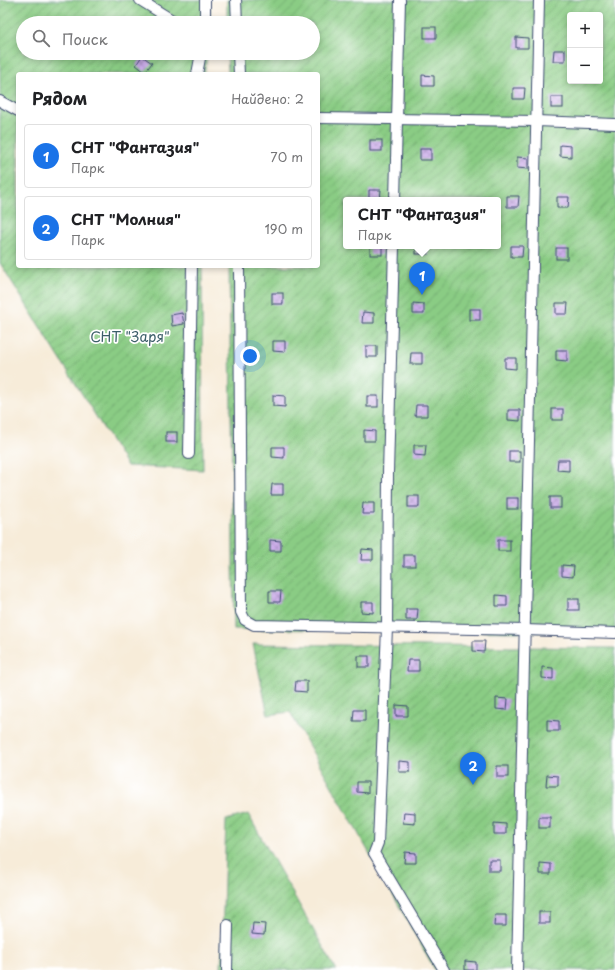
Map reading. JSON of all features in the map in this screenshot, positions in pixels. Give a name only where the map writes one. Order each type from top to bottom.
[{"type":"lane","points":[[140,0],[165,16]]},
{"type":"lane","points":[[205,0],[205,16]]},
{"type":"lane","points":[[236,0],[237,16]]},
{"type":"lane","points":[[395,197],[400,0]]},
{"type":"lane","points":[[517,970],[539,0]]},
{"type":"lane","points":[[197,72],[200,60]]},
{"type":"lane","points":[[238,60],[239,72]]},
{"type":"lane","points":[[0,101],[16,110]]},
{"type":"lane","points":[[320,118],[536,121],[615,124]]},
{"type":"lane","points":[[394,249],[388,473],[387,628],[378,843],[374,853],[444,970]]},
{"type":"lane","points":[[188,454],[192,268]]},
{"type":"lane","points":[[239,268],[241,612],[245,620],[254,625],[615,633]]},
{"type":"lane","points":[[227,970],[228,925]]},
{"type":"green space","name":"СНТ \"Заря\"","points":[[0,0],[210,0],[210,16],[16,16],[16,60],[207,60],[204,72],[16,72],[16,268],[202,268],[203,470],[127,466],[0,263]]},
{"type":"green space","points":[[227,0],[615,0],[615,633],[234,629],[229,268],[320,268],[320,72],[228,72],[227,60],[320,60],[320,16],[227,16]]},
{"type":"green space","points":[[253,644],[615,648],[615,970],[435,970],[290,712],[268,715]]},
{"type":"green space","points":[[248,814],[336,970],[221,970],[226,820]]},
{"type":"building","points":[[424,27],[436,27],[436,38],[424,38]]},
{"type":"building","points":[[516,37],[528,38],[528,48],[516,48]]},
{"type":"building","points":[[554,50],[565,50],[565,61],[553,61]]},
{"type":"building","points":[[139,60],[148,60],[152,63],[145,72],[136,65]]},
{"type":"building","points":[[422,75],[434,76],[434,86],[422,86]]},
{"type":"building","points":[[513,88],[525,88],[524,99],[513,99]]},
{"type":"building","points":[[551,97],[563,97],[563,108],[551,108]]},
{"type":"building","points":[[370,140],[382,140],[382,151],[370,151]]},
{"type":"building","points":[[560,145],[571,146],[571,157],[560,156]]},
{"type":"building","points":[[420,149],[431,149],[431,160],[420,160]]},
{"type":"building","points":[[517,157],[528,158],[528,169],[517,168]]},
{"type":"building","points":[[369,190],[381,190],[380,197],[369,197]]},
{"type":"building","points":[[507,196],[519,196],[518,207],[507,207]]},
{"type":"building","points":[[557,197],[569,197],[568,208],[557,208]]},
{"type":"building","points":[[511,246],[523,246],[522,257],[511,257]]},
{"type":"building","points":[[556,248],[567,248],[567,259],[556,259]]},
{"type":"building","points":[[370,249],[382,249],[382,255],[370,255]]},
{"type":"building","points":[[416,249],[428,249],[428,254],[416,254]]},
{"type":"building","points":[[272,293],[283,293],[283,304],[272,304]]},
{"type":"building","points":[[413,303],[424,304],[424,314],[413,314]]},
{"type":"building","points":[[556,303],[568,303],[567,314],[556,314]]},
{"type":"building","points":[[469,309],[480,309],[480,320],[469,320]]},
{"type":"building","points":[[363,312],[374,313],[374,323],[362,323]]},
{"type":"building","points":[[182,313],[184,324],[172,326],[171,315]]},
{"type":"building","points":[[273,341],[285,341],[285,352],[273,351]]},
{"type":"building","points":[[366,346],[377,346],[377,357],[366,357]]},
{"type":"building","points":[[556,350],[567,350],[567,361],[556,360]]},
{"type":"building","points":[[411,353],[422,353],[422,364],[410,364]]},
{"type":"building","points":[[505,358],[516,358],[516,369],[505,368]]},
{"type":"building","points":[[273,395],[285,396],[285,407],[273,406]]},
{"type":"building","points":[[367,396],[378,396],[378,407],[367,407]]},
{"type":"building","points":[[416,405],[427,405],[427,416],[415,416]]},
{"type":"building","points":[[552,409],[563,409],[563,420],[552,420]]},
{"type":"building","points":[[508,410],[520,410],[520,421],[508,420]]},
{"type":"building","points":[[364,430],[375,431],[375,441],[364,441]]},
{"type":"building","points":[[166,432],[177,432],[177,442],[166,442]]},
{"type":"building","points":[[414,445],[426,445],[425,456],[414,455]]},
{"type":"building","points":[[272,447],[284,447],[284,458],[272,457]]},
{"type":"building","points":[[509,451],[520,451],[520,462],[509,462]]},
{"type":"building","points":[[558,460],[569,460],[569,471],[557,470]]},
{"type":"building","points":[[272,484],[283,484],[283,495],[271,495]]},
{"type":"building","points":[[408,496],[419,496],[419,507],[408,507]]},
{"type":"building","points":[[550,497],[561,497],[561,508],[550,508]]},
{"type":"building","points":[[507,498],[518,498],[518,509],[507,509]]},
{"type":"building","points":[[363,503],[374,503],[374,514],[362,514]]},
{"type":"building","points":[[270,540],[281,541],[281,551],[270,551]]},
{"type":"building","points":[[498,540],[510,540],[510,551],[498,551]]},
{"type":"building","points":[[362,549],[373,550],[373,560],[361,560]]},
{"type":"building","points":[[404,555],[415,555],[415,566],[404,566]]},
{"type":"building","points":[[562,565],[574,566],[573,577],[562,576]]},
{"type":"building","points":[[269,591],[281,591],[280,602],[269,602]]},
{"type":"building","points":[[496,595],[507,596],[507,606],[496,606]]},
{"type":"building","points":[[568,599],[579,599],[579,610],[568,610]]},
{"type":"building","points":[[361,602],[373,602],[373,613],[361,612]]},
{"type":"building","points":[[406,609],[418,609],[417,620],[406,620]]},
{"type":"building","points":[[473,641],[485,641],[484,652],[473,651]]},
{"type":"building","points":[[358,656],[369,656],[369,667],[358,667]]},
{"type":"building","points":[[408,660],[419,660],[419,671],[407,671]]},
{"type":"building","points":[[542,667],[553,668],[553,679],[542,678]]},
{"type":"building","points":[[296,681],[307,681],[307,692],[295,691]]},
{"type":"building","points":[[496,698],[508,699],[507,710],[496,709]]},
{"type":"building","points":[[396,705],[408,706],[408,716],[396,716]]},
{"type":"building","points":[[354,710],[365,710],[365,721],[353,721]]},
{"type":"building","points":[[547,720],[559,721],[559,731],[547,731]]},
{"type":"building","points":[[399,761],[410,762],[410,772],[399,772]]},
{"type":"building","points":[[497,766],[508,766],[508,777],[497,777]]},
{"type":"building","points":[[547,775],[558,776],[558,786],[546,786]]},
{"type":"building","points":[[357,782],[368,782],[368,793],[357,792]]},
{"type":"building","points":[[404,812],[415,813],[415,824],[403,823]]},
{"type":"building","points":[[539,817],[550,817],[550,828],[539,828]]},
{"type":"building","points":[[494,823],[506,824],[506,834],[494,834]]},
{"type":"building","points":[[405,852],[416,853],[416,863],[404,863]]},
{"type":"building","points":[[489,860],[500,860],[500,871],[489,871]]},
{"type":"building","points":[[540,863],[551,864],[551,874],[540,874]]},
{"type":"building","points":[[539,912],[550,912],[550,923],[539,923]]},
{"type":"building","points":[[495,915],[506,915],[506,926],[494,926]]},
{"type":"building","points":[[253,923],[265,924],[264,935],[252,934]]},
{"type":"building","points":[[465,961],[476,962],[476,970],[465,970]]},
{"type":"place","name":"СНТ \"Фантазия\"","points":[[422,295]]},
{"type":"place","name":"СНТ \"Молния\"","points":[[473,785]]}]
